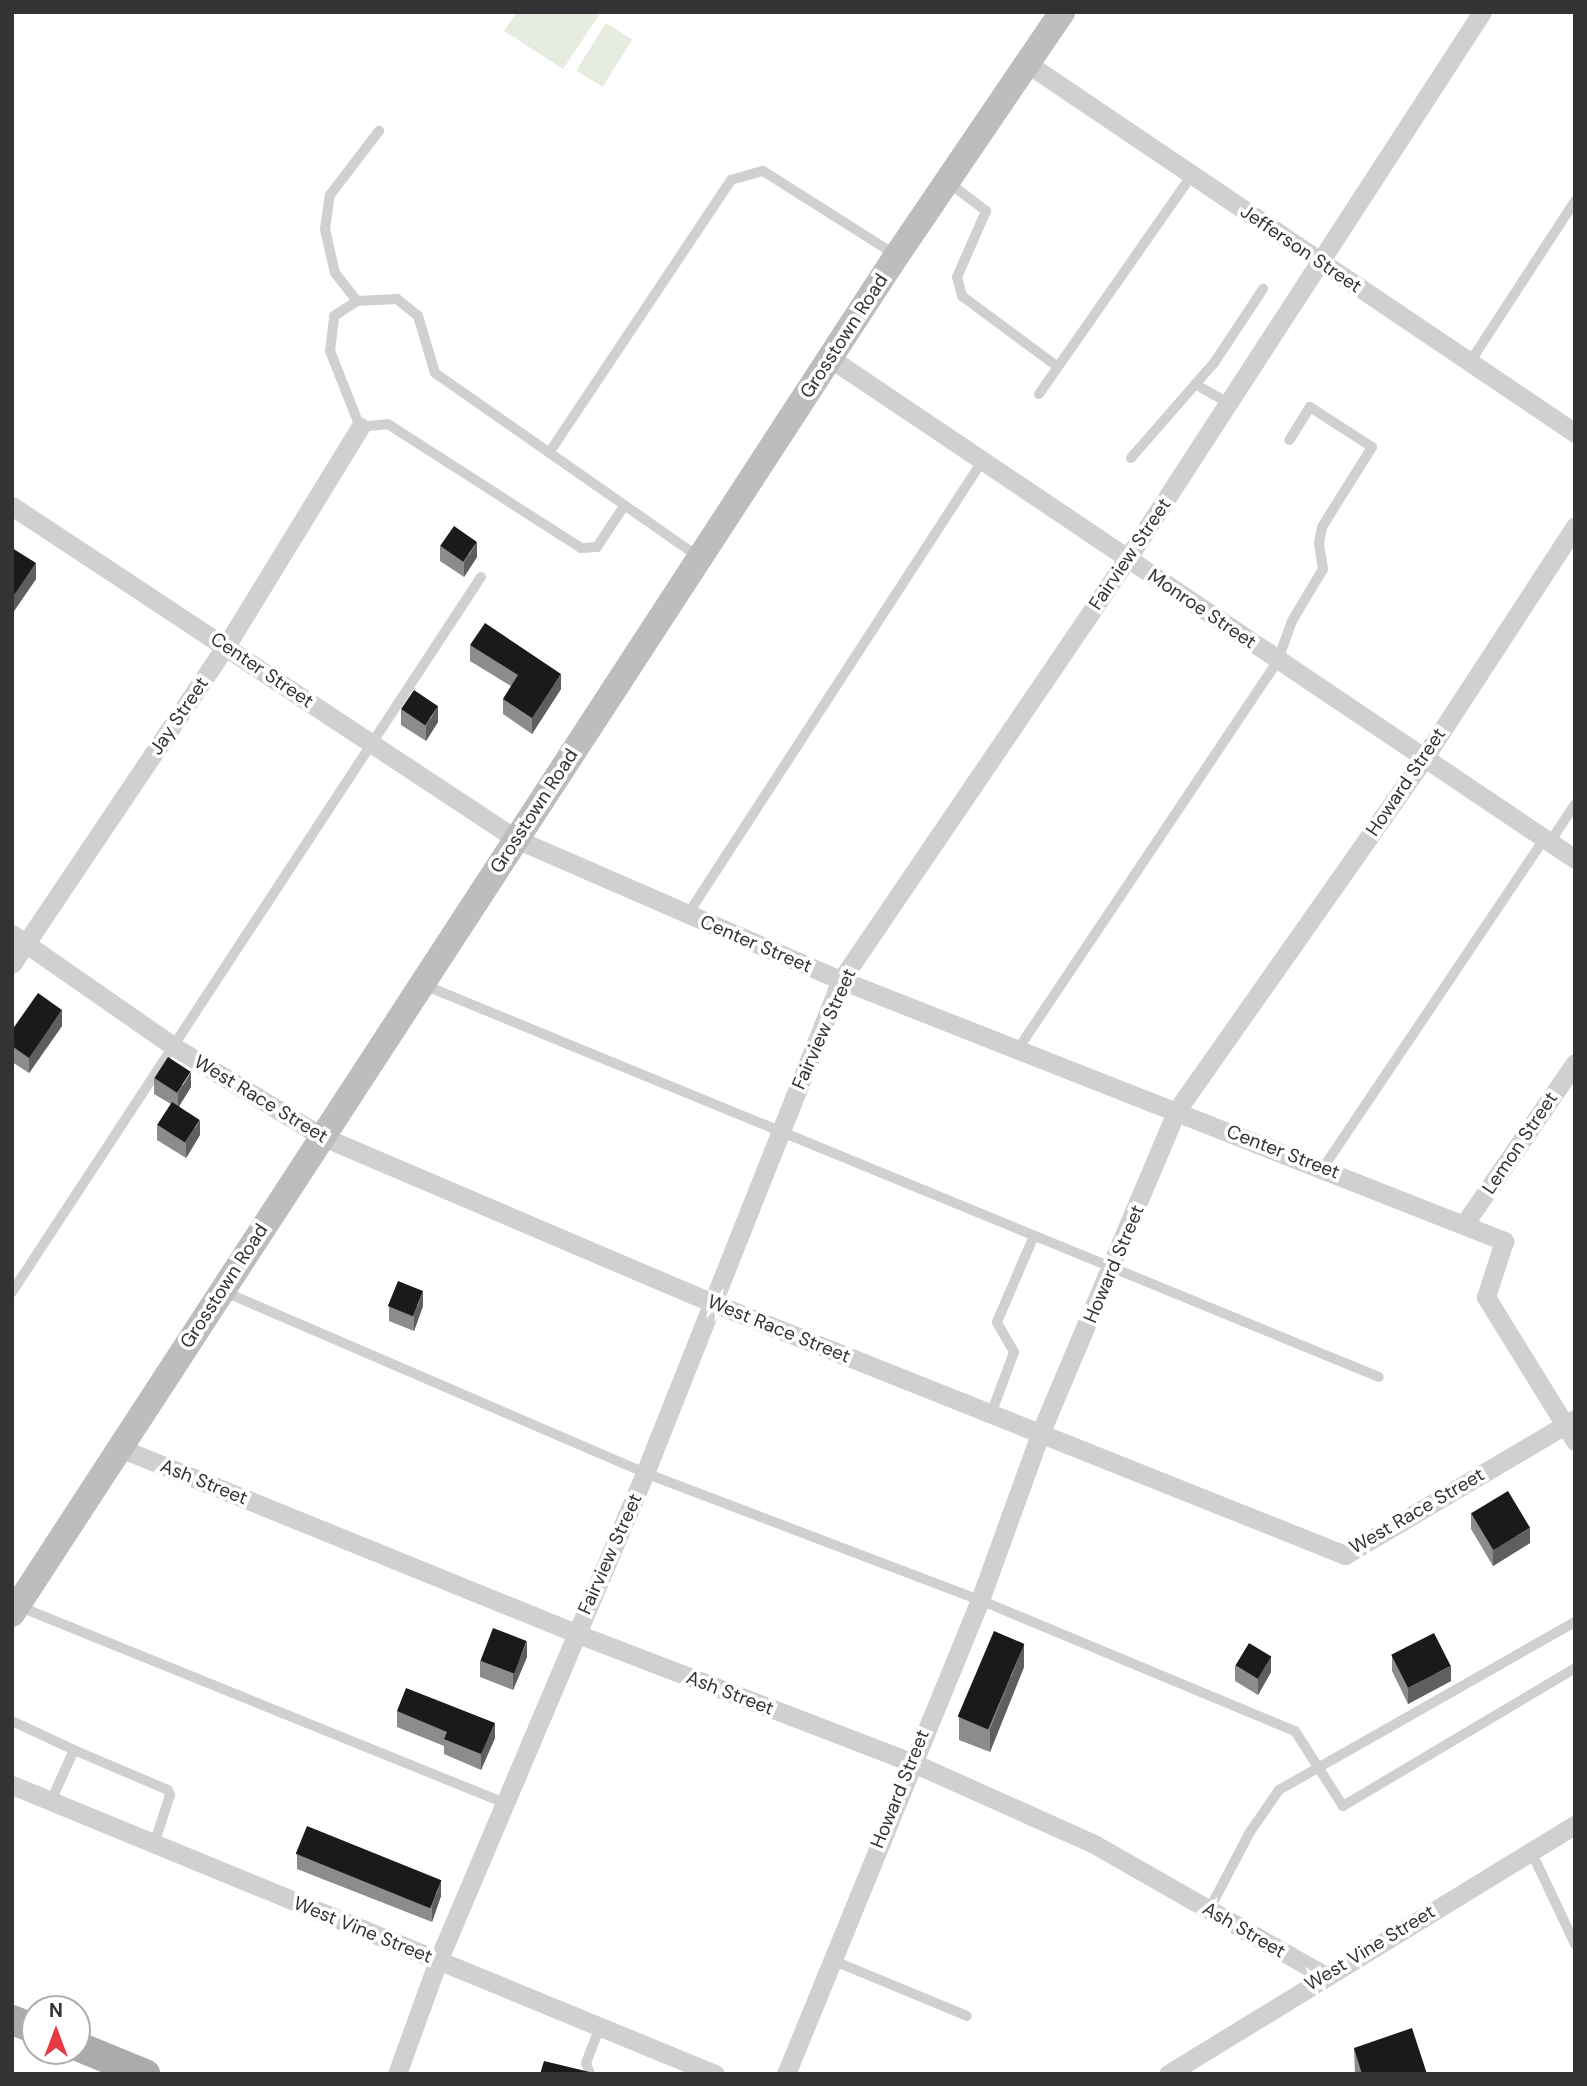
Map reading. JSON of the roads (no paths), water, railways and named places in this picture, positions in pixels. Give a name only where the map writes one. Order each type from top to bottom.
[{"type":"main road","points":[[91,2052],[145,2074]]},
{"type":"street","name":"Grosstown Road","points":[[15,1610],[321,1136],[897,255],[1062,12]]},
{"type":"street","name":"Fairview Street","points":[[397,2074],[438,1961],[508,1804],[575,1633],[645,1472],[841,980],[1128,559],[1482,12]]},
{"type":"street","name":"Jefferson Street","points":[[1028,64],[1575,433]]},
{"type":"street","name":"Monroe Street","points":[[830,358],[981,463],[1575,859]]},
{"type":"street","name":"Jay Street","points":[[12,964],[19,938],[226,646],[360,427]]},
{"type":"street","name":"Center Street","points":[[12,506],[516,839],[841,980],[1465,1223],[1504,1241],[1486,1297],[1572,1428]]},
{"type":"street","name":"Howard Street","points":[[786,2074],[911,1762],[980,1600],[1040,1434],[1113,1270],[1177,1110],[1424,758],[1575,526]]},
{"type":"street","name":"West Race Street","points":[[19,938],[173,1046],[321,1136],[711,1302],[1345,1555],[1572,1428]]},
{"type":"street","name":"Lemon Street","points":[[1465,1223],[1575,1063]]},
{"type":"street","name":"Ash Street","points":[[120,1448],[575,1633],[911,1762],[1094,1844],[1324,1975]]},
{"type":"street","name":"West Vine Street","points":[[12,1785],[715,2074]]},
{"type":"street","name":"West Vine Street","points":[[1168,2074],[1324,1975],[1575,1825]]},
{"type":"lane","points":[[357,301],[335,273],[325,229],[330,195],[379,131]]},
{"type":"lane","points":[[549,453],[731,180],[763,171],[897,255]]},
{"type":"lane","points":[[1039,394],[1192,175]]},
{"type":"lane","points":[[947,182],[986,211],[957,277],[962,296],[1058,367]]},
{"type":"lane","points":[[1470,362],[1575,201]]},
{"type":"lane","points":[[1131,458],[1214,363],[1263,289]]},
{"type":"lane","points":[[624,506],[597,547],[581,548],[388,424],[360,427],[330,351],[334,316],[357,301],[397,299],[418,316],[435,373],[700,557]]},
{"type":"lane","points":[[1195,384],[1230,404]]},
{"type":"lane","points":[[1018,1049],[1278,660],[1292,621],[1323,569],[1319,543],[1322,527],[1372,447],[1310,407],[1289,440]]},
{"type":"lane","points":[[688,915],[981,463]]},
{"type":"lane","points":[[12,1292],[374,745],[481,578]]},
{"type":"lane","points":[[1323,1168],[1575,804]]},
{"type":"lane","points":[[420,984],[779,1134],[1379,1377]]},
{"type":"lane","points":[[990,1414],[1014,1352],[997,1322],[1033,1238]]},
{"type":"lane","points":[[222,1290],[645,1472],[980,1600],[1294,1731],[1339,1804],[1351,1806],[1575,1668]]},
{"type":"lane","points":[[15,1610],[508,1804]]},
{"type":"lane","points":[[1209,1910],[1250,1832],[1279,1790],[1575,1622]]},
{"type":"lane","points":[[12,1721],[168,1790],[170,1795],[155,1844]]},
{"type":"lane","points":[[51,1801],[74,1749]]},
{"type":"lane","points":[[1531,1851],[1575,1944]]},
{"type":"lane","points":[[831,1960],[967,2016]]},
{"type":"lane","points":[[590,2074],[586,2063],[600,2027]]}]
